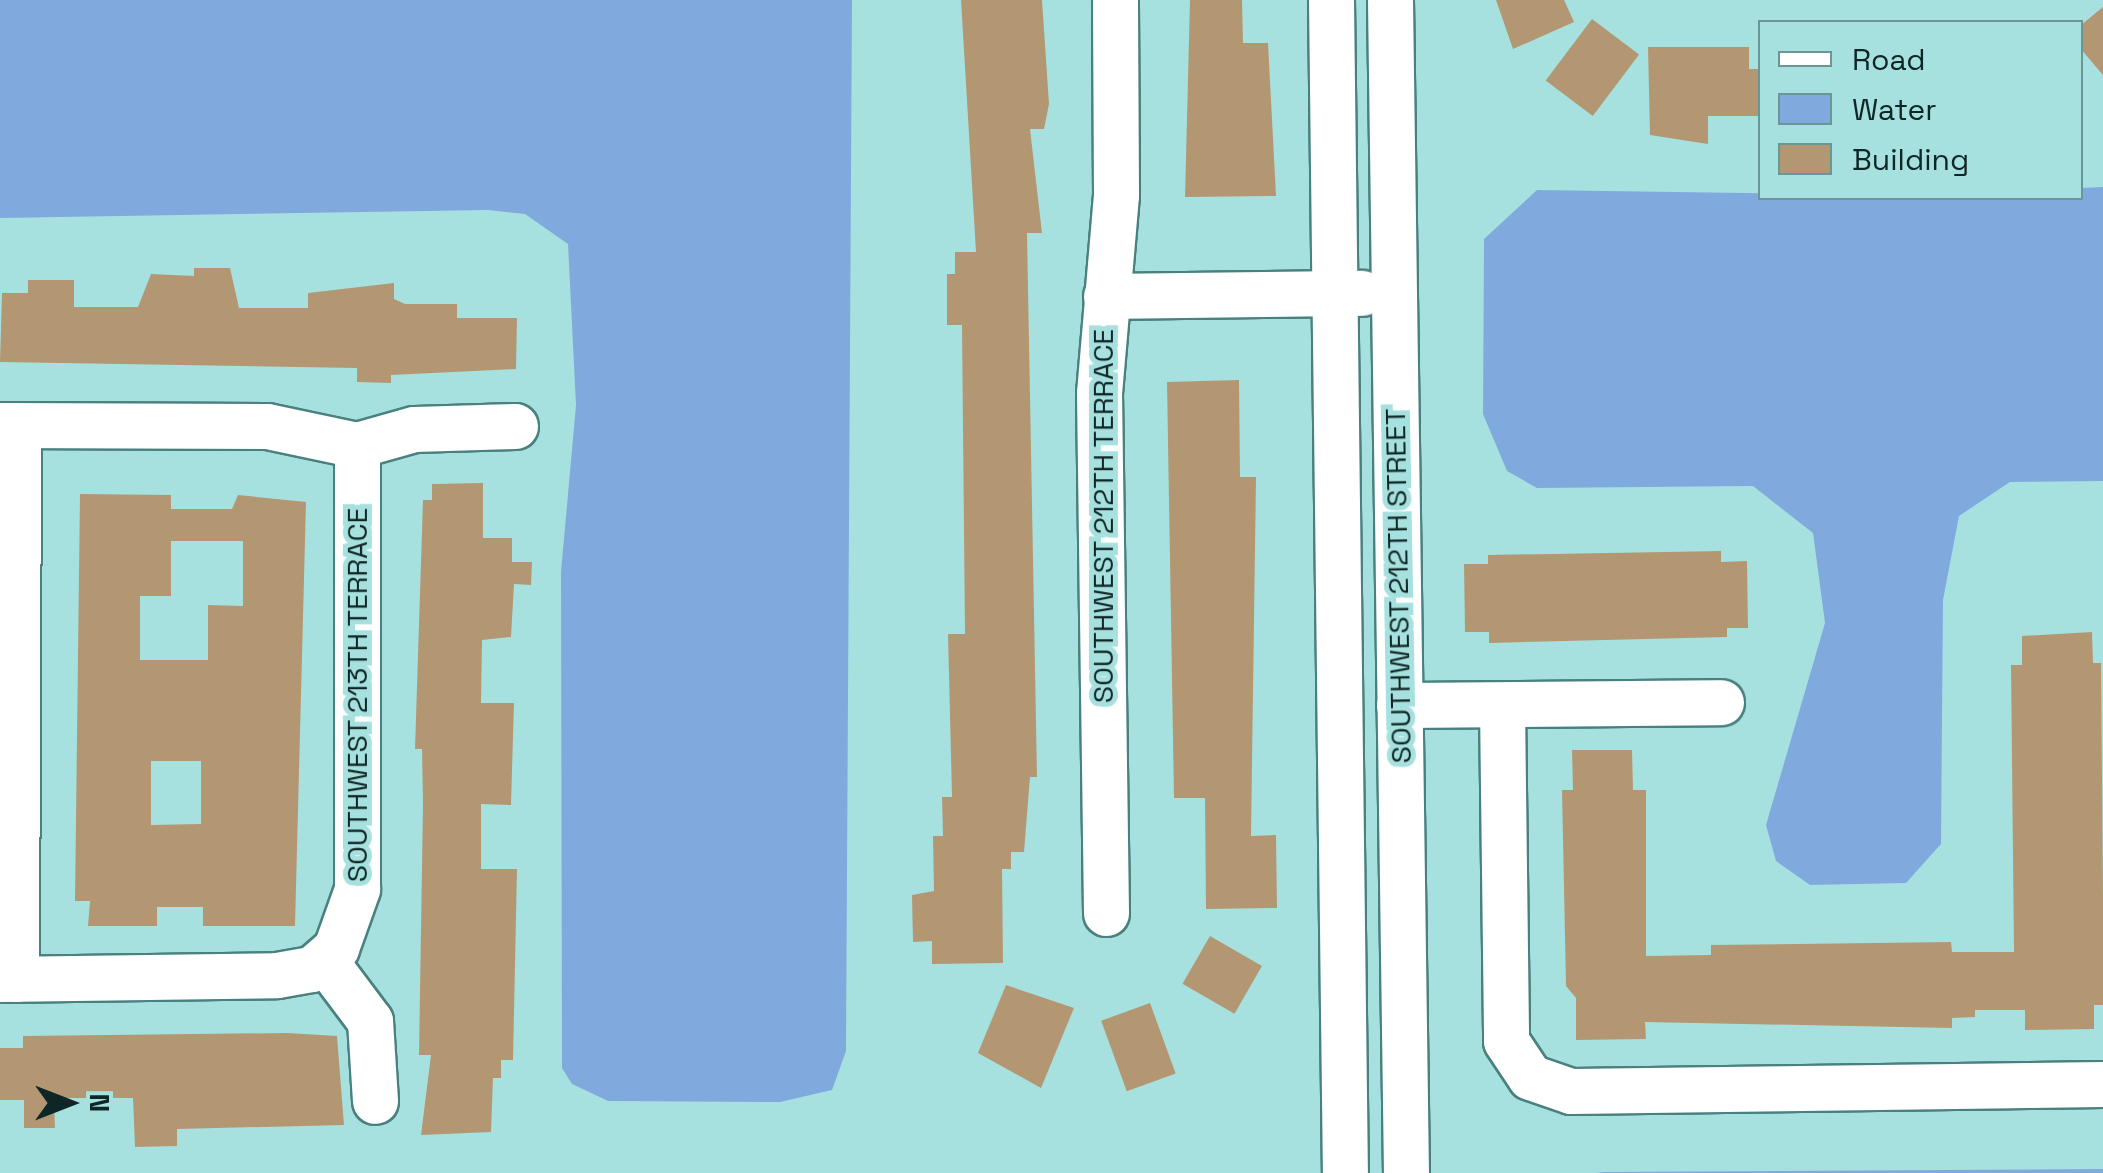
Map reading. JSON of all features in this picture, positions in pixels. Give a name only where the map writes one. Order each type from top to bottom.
[{"type":"street","name":"SOUTHWEST 212TH TERRACE","points":[[1106,913],[1106,296],[1116,195],[1115,0]]},
{"type":"street","points":[[1330,0],[1345,1173]]},
{"type":"street","name":"SOUTHWEST 212TH STREET","points":[[1390,0],[1406,1173]]},
{"type":"street","points":[[1106,296],[1394,293]]},
{"type":"street","points":[[375,1102],[370,1020],[326,962],[277,976],[8,979],[9,425],[267,426],[357,445],[414,429],[515,426]]},
{"type":"street","name":"SOUTHWEST 213TH TERRACE","points":[[326,962],[350,922],[357,889],[357,445]]},
{"type":"street","points":[[1399,705],[1721,702]]},
{"type":"street","points":[[1502,705],[1506,1042],[1530,1077],[1571,1091],[2103,1084]]},
{"type":"water","points":[[0,0],[852,0],[846,1051],[832,1090],[780,1102],[608,1101],[572,1084],[562,1068],[561,572],[576,405],[568,244],[525,214],[488,210],[0,218]]},
{"type":"water","points":[[2103,187],[2103,481],[2010,482],[1959,516],[1943,600],[1941,844],[1906,883],[1810,885],[1776,861],[1766,825],[1825,623],[1813,533],[1753,486],[1537,488],[1507,471],[1483,414],[1484,239],[1537,190],[1758,193],[1758,200],[2083,200],[2083,188]]},
{"type":"water","points":[[2103,1169],[2103,1173],[1596,1173],[1604,1172]]},
{"type":"building","points":[[961,0],[1042,0],[1049,104],[1044,129],[1030,129],[1042,233],[1027,233],[1037,777],[1030,777],[1024,852],[1011,852],[1011,869],[1002,869],[1003,963],[932,964],[932,941],[913,942],[912,895],[934,891],[933,836],[943,836],[942,797],[952,797],[948,634],[965,634],[962,325],[947,325],[947,274],[955,274],[955,252],[976,252]]},
{"type":"building","points":[[1190,0],[1242,0],[1243,43],[1268,43],[1276,196],[1185,197]]},
{"type":"building","points":[[1496,0],[1564,0],[1574,22],[1513,49]]},
{"type":"building","points":[[2103,7],[2103,75],[2083,52],[2083,24]]},
{"type":"building","points":[[1592,19],[1639,55],[1593,116],[1546,80]]},
{"type":"building","points":[[1648,47],[1749,47],[1749,69],[1758,69],[1758,116],[1708,116],[1708,144],[1650,135]]},
{"type":"building","points":[[194,268],[230,268],[239,308],[308,308],[308,293],[394,283],[394,299],[405,304],[457,304],[457,318],[517,318],[516,369],[391,375],[391,383],[357,382],[357,368],[0,362],[2,293],[28,293],[28,280],[74,280],[74,307],[138,307],[151,274],[194,276]]},
{"type":"building","points":[[1239,380],[1240,477],[1256,477],[1251,836],[1276,835],[1277,908],[1206,909],[1205,798],[1174,798],[1167,382]]},
{"type":"building","points":[[483,483],[483,538],[512,538],[512,562],[532,562],[531,585],[514,584],[511,637],[482,640],[481,703],[514,703],[511,805],[481,804],[481,869],[517,869],[513,1060],[501,1060],[501,1078],[493,1078],[491,1132],[421,1135],[431,1055],[419,1055],[423,804],[422,749],[415,749],[423,500],[432,500],[432,484]]},
{"type":"building","points":[[80,494],[171,495],[171,509],[232,509],[238,495],[306,502],[295,926],[203,926],[203,907],[157,907],[157,926],[88,926],[90,901],[75,901]],"holes":[[[171,541],[243,541],[243,606],[208,605],[208,660],[140,660],[140,596],[171,596]],[[151,761],[201,761],[201,824],[151,825]]]},
{"type":"building","points":[[1721,551],[1721,562],[1747,561],[1748,628],[1727,628],[1727,637],[1489,643],[1489,632],[1465,632],[1464,564],[1488,564],[1488,555]]},
{"type":"building","points":[[2092,632],[2093,663],[2101,663],[2103,895],[2103,1005],[2094,1005],[2094,1029],[2025,1030],[2025,1010],[1975,1010],[1975,1017],[1952,1018],[1952,1028],[1645,1022],[1646,1039],[1576,1040],[1576,998],[1566,986],[1562,790],[1573,790],[1572,750],[1632,750],[1633,790],[1646,790],[1646,956],[1711,955],[1711,945],[1951,942],[1952,952],[2014,952],[2011,665],[2022,665],[2022,636]]},
{"type":"building","points":[[1210,936],[1262,966],[1234,1014],[1182,984]]},
{"type":"building","points":[[1006,985],[1074,1008],[1041,1088],[978,1053]]},
{"type":"building","points":[[1150,1003],[1176,1073],[1127,1091],[1101,1021]]},
{"type":"building","points":[[23,1036],[337,1036],[344,1125],[177,1129],[177,1146],[135,1147],[133,1098],[69,1098],[54,1103],[55,1128],[24,1128],[24,1100],[0,1100],[0,1048],[23,1048]]}]
